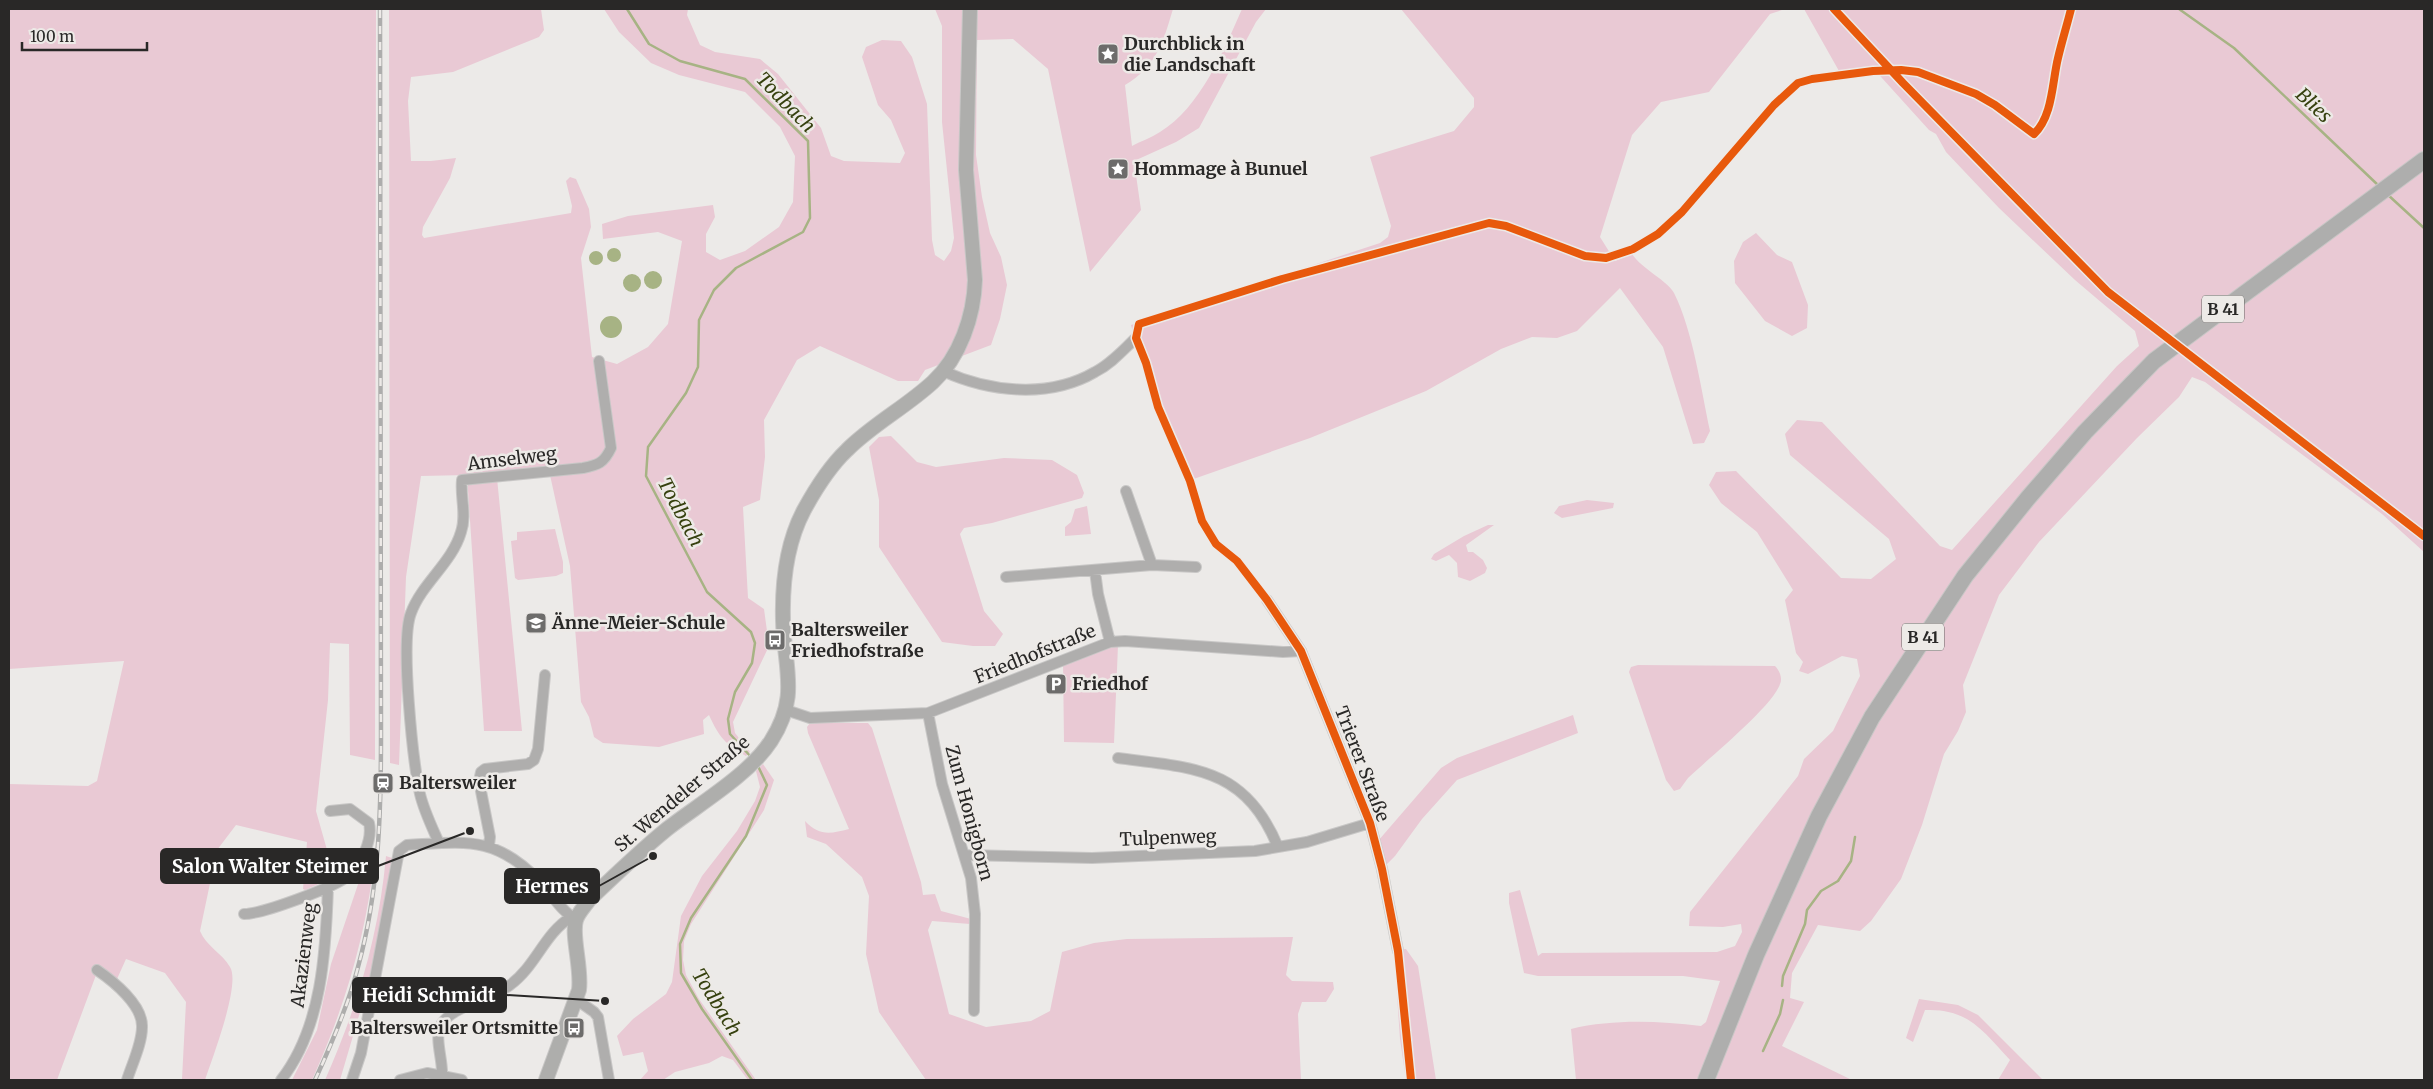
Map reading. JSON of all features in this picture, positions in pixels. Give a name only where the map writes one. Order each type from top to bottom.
[{"type":"highway","name":"B 41","points":[[1706,1080],[1756,955],[1823,808],[1872,717],[1912,653],[1965,576],[2028,498],[2086,432],[2154,361],[2424,160]]},
{"type":"main road","name":"St. Wendeler Straße","points":[[573,918],[589,900],[652,842],[749,766],[771,741],[786,710],[790,690],[783,622],[783,592],[786,563],[793,537],[803,512],[818,486],[846,450],[866,432],[932,383],[944,371],[954,354],[970,314],[975,288],[966,170],[970,9]]},
{"type":"main road","points":[[546,1080],[577,1000],[581,977],[573,918]]},
{"type":"street","points":[[944,371],[968,382],[987,387],[1043,388],[1093,374],[1106,366],[1136,338]]},
{"type":"street","name":"Amselweg","points":[[439,843],[426,812],[416,771],[409,690],[408,649],[411,613],[460,537],[464,519],[462,480],[583,468],[600,464],[607,456],[611,448],[599,361]]},
{"type":"street","points":[[1126,492],[1152,565]]},
{"type":"street","points":[[1006,577],[1152,565],[1196,567]]},
{"type":"street","points":[[1095,571],[1098,594],[1110,642]]},
{"type":"street","name":"Trierer Straße","points":[[1267,600],[1301,651],[1370,823],[1384,876],[1398,951]]},
{"type":"street","name":"Friedhofstraße","points":[[786,710],[810,718],[928,713],[1110,642],[1125,641],[1283,652],[1301,651]]},
{"type":"street","points":[[489,845],[490,837],[479,781],[480,772],[484,769],[528,764],[534,760],[538,749],[545,675]]},
{"type":"street","name":"Zum Honigborn","points":[[928,713],[942,784],[971,878],[975,914],[974,1011]]},
{"type":"street","points":[[1118,758],[1193,768],[1223,779],[1238,788],[1264,818],[1278,847]]},
{"type":"street","name":"Akazienweg","points":[[244,914],[262,912],[328,886],[347,877],[358,865],[370,827],[366,820],[350,809],[330,811]]},
{"type":"street","name":"Tulpenweg","points":[[964,855],[1092,858],[1175,855],[1278,847],[1307,842],[1370,823]]},
{"type":"street","points":[[352,1080],[361,1053],[399,851],[407,846],[439,843],[460,842],[489,845],[533,875],[560,908],[573,918],[553,930],[530,967],[511,985],[496,995],[450,1014],[444,1020],[439,1029],[442,1075]]},
{"type":"street","name":"Akazienweg","points":[[281,1080],[300,1049],[311,1026],[317,1003],[328,886]]},
{"type":"street","points":[[97,970],[125,993],[141,1020],[139,1041],[127,1080]]},
{"type":"street","points":[[577,1000],[598,1017],[609,1080]]},
{"type":"street","points":[[400,1080],[427,1073],[462,1080]]},
{"type":"shaded area","points":[[9,9],[376,9],[375,760],[350,755],[349,644],[330,643],[328,700],[316,811],[331,864],[332,878],[305,890],[303,889],[307,842],[236,825],[217,850],[200,931],[206,941],[230,967],[232,989],[219,1040],[205,1080],[182,1079],[186,1002],[165,973],[126,959],[117,979],[99,967],[57,1080],[9,1080],[9,784],[88,786],[97,781],[124,661],[9,669]]},
{"type":"shaded area","points":[[389,9],[541,9],[544,30],[539,37],[453,72],[411,77],[408,101],[411,161],[456,158],[450,178],[423,227],[422,235],[424,238],[571,213],[572,206],[566,181],[570,177],[576,179],[589,209],[591,227],[581,258],[592,357],[617,364],[648,347],[668,324],[682,241],[658,232],[603,239],[602,224],[628,216],[713,205],[715,217],[706,234],[706,252],[720,260],[745,251],[779,227],[793,202],[795,156],[780,127],[745,92],[679,75],[651,63],[619,32],[604,9],[688,9],[687,15],[700,45],[715,52],[760,59],[778,74],[821,128],[831,156],[844,161],[900,163],[905,153],[891,120],[878,105],[862,57],[866,47],[882,40],[901,41],[912,57],[927,104],[932,240],[935,255],[944,261],[951,251],[954,238],[942,122],[942,26],[935,9],[1173,9],[1162,43],[1152,61],[1136,78],[1125,85],[1132,146],[1160,132],[1174,122],[1187,108],[1199,93],[1219,60],[1242,9],[1266,9],[1256,22],[1199,128],[1176,142],[1134,161],[1141,210],[1090,272],[1048,69],[1013,39],[977,40],[976,155],[982,197],[990,233],[1001,257],[1007,285],[1000,319],[991,345],[925,370],[918,381],[898,381],[820,346],[797,360],[764,420],[765,457],[760,500],[743,507],[748,598],[764,609],[769,646],[733,722],[735,733],[750,752],[746,756],[723,739],[709,715],[703,720],[704,734],[659,747],[603,743],[594,737],[589,717],[581,702],[570,566],[550,475],[497,478],[522,731],[484,731],[467,475],[421,476],[406,577],[399,765],[390,763]]},
{"type":"shaded area","points":[[1401,9],[1785,9],[1770,14],[1709,92],[1661,102],[1632,135],[1600,237],[1615,261],[1632,254],[1642,265],[1671,288],[1674,293],[1681,308],[1700,379],[1710,431],[1704,443],[1693,444],[1663,347],[1620,288],[1577,331],[1557,338],[1532,337],[1501,349],[1426,391],[1310,438],[1185,482],[1154,407],[1131,325],[1380,243],[1388,237],[1391,226],[1370,157],[1454,131],[1474,107],[1474,98]]},
{"type":"shaded area","points":[[1804,9],[2424,9],[2424,552],[2382,514],[2205,382],[2192,377],[2179,397],[2137,438],[2039,542],[1999,595],[1963,685],[1966,712],[1958,731],[1944,754],[1922,825],[1901,879],[1871,921],[1860,931],[1818,925],[1792,973],[1790,998],[1804,1002],[1782,1046],[1852,1080],[1576,1080],[1571,1029],[1619,1022],[1701,1026],[1706,1022],[1720,981],[1683,976],[1538,976],[1524,973],[1509,903],[1509,893],[1520,890],[1538,956],[1542,953],[1717,952],[1735,946],[1742,932],[1741,924],[1723,927],[1689,926],[1690,912],[1798,776],[1804,759],[1833,731],[1860,676],[1857,659],[1842,656],[1808,674],[1799,671],[1803,662],[1796,653],[1785,600],[1793,590],[1757,532],[1721,503],[1709,485],[1716,472],[1736,471],[1841,578],[1871,579],[1896,559],[1889,539],[1790,455],[1785,434],[1797,420],[1822,422],[1940,546],[1952,550],[2117,366],[2139,346],[2135,331],[2075,280],[1999,208],[1946,152],[1936,134],[1929,130],[1872,67],[1839,71]]},
{"type":"shaded area","points":[[1756,233],[1777,255],[1792,262],[1808,305],[1807,328],[1792,336],[1765,321],[1735,283],[1734,261],[1743,242]]},
{"type":"shaded area","points":[[611,248],[617,248],[621,255],[617,262],[611,262],[607,258],[607,252]]},
{"type":"shaded area","points":[[593,251],[599,251],[603,258],[599,265],[593,265],[589,261],[589,255]]},
{"type":"shaded area","points":[[653,271],[659,274],[662,280],[659,286],[653,289],[647,286],[644,280],[647,274]]},
{"type":"shaded area","points":[[632,274],[638,277],[641,283],[638,289],[632,292],[626,289],[623,283],[626,277]]},
{"type":"shaded area","points":[[611,316],[619,319],[622,327],[619,335],[611,338],[603,335],[600,327],[603,319]]},
{"type":"shaded area","points":[[891,436],[917,462],[936,467],[1004,458],[1052,460],[1077,475],[1084,493],[1082,498],[992,523],[964,528],[960,534],[984,611],[1003,634],[995,646],[973,646],[942,642],[879,547],[879,500],[869,447],[879,437]]},
{"type":"shaded area","points":[[1587,500],[1614,503],[1613,508],[1562,518],[1554,513],[1559,506]]},
{"type":"shaded area","points":[[1087,506],[1091,534],[1065,536],[1065,527],[1071,522],[1075,509]]},
{"type":"shaded area","points":[[1488,525],[1494,525],[1466,545],[1468,552],[1473,552],[1483,560],[1487,568],[1485,573],[1470,581],[1458,577],[1457,563],[1449,555],[1436,561],[1431,559],[1434,554],[1464,536]]},
{"type":"shaded area","points":[[555,529],[563,562],[563,573],[556,576],[518,580],[515,578],[511,541],[517,540],[517,532]]},
{"type":"shaded area","points":[[1118,645],[1114,743],[1064,742],[1063,662],[1104,647]]},
{"type":"shaded area","points":[[1638,665],[1775,666],[1780,674],[1781,682],[1775,694],[1753,718],[1688,778],[1680,789],[1674,791],[1666,780],[1629,672],[1631,667]]},
{"type":"shaded area","points":[[1573,715],[1578,733],[1457,780],[1422,819],[1395,856],[1385,866],[1378,841],[1441,768],[1457,758]]},
{"type":"shaded area","points":[[810,723],[868,723],[872,728],[921,882],[923,895],[935,894],[941,911],[971,919],[970,924],[932,921],[928,930],[949,1014],[986,1027],[1031,1021],[1050,1011],[1062,952],[1094,943],[1127,939],[1293,937],[1286,975],[1292,981],[1333,982],[1334,989],[1326,1002],[1302,1002],[1298,1014],[1301,1080],[926,1080],[879,1012],[866,954],[869,896],[862,877],[826,844],[807,837],[805,821],[815,829],[830,833],[849,829],[808,733],[807,727]]},
{"type":"shaded area","points":[[763,764],[774,780],[764,810],[691,924],[684,941],[683,960],[686,975],[699,999],[756,1080],[748,1080],[733,1060],[722,1056],[709,1063],[675,1072],[663,1080],[640,1080],[648,1071],[643,1052],[623,1056],[617,1036],[633,1019],[666,994],[672,982],[681,916],[702,876],[737,831],[755,801],[760,787],[756,771]]},
{"type":"shaded area","points":[[369,852],[375,853],[366,912],[353,969],[335,1025],[312,1080],[292,1080],[317,1030],[331,964]]},
{"type":"shaded area","points":[[386,856],[392,858],[394,864],[368,985],[340,1080],[325,1080],[347,1026],[365,971],[378,914]]},
{"type":"shaded area","points":[[1406,949],[1418,966],[1436,1080],[1406,1080],[1400,1039],[1394,950]]},
{"type":"shaded area","points":[[1919,999],[1958,1005],[1978,1015],[2043,1080],[1998,1080],[2010,1060],[1974,1023],[1953,1013],[1940,1010],[1925,1010],[1913,1042],[1906,1038]]},
{"type":"waterway","name":"Todbach","points":[[627,9],[649,44],[680,61],[745,79],[808,141],[810,218],[803,232],[736,268],[714,290],[699,320],[698,367],[686,393],[648,447],[646,476],[707,592],[751,632],[755,643],[752,663],[735,692],[728,719],[730,734],[752,758]]},
{"type":"waterway","name":"Blies","points":[[2179,9],[2234,48],[2379,186]]},
{"type":"waterway","name":"Blies","points":[[2387,194],[2424,228]]},
{"type":"waterway","name":"Todbach","points":[[752,1080],[702,1009],[681,973],[680,944],[691,918],[746,836],[767,785],[757,764]]},
{"type":"waterway","points":[[1782,986],[1783,976],[1805,924],[1807,910],[1821,891],[1838,881],[1851,861],[1855,837]]},
{"type":"waterway","points":[[1763,1051],[1780,1014],[1783,1000]]},
{"type":"railway","points":[[315,1080],[339,1024],[358,967],[375,881],[379,824],[381,737],[380,9]]},
{"type":"cycle path","points":[[1834,9],[1903,83],[2108,292],[2424,536]]},
{"type":"cycle path","points":[[1411,1080],[1398,951],[1382,869],[1370,823],[1301,651],[1267,600],[1237,561],[1216,544],[1202,521],[1190,481],[1158,407],[1146,363],[1136,338],[1139,324],[1282,279],[1489,223],[1506,226],[1585,256],[1606,258],[1633,249],[1658,234],[1682,212],[1774,105],[1798,83],[1812,79],[1873,71],[1901,70],[1918,72],[1976,94],[1995,105],[2034,134],[2045,118],[2051,98],[2058,58],[2071,9]]},
{"type":"place","name":"Durchblick in die Landschaft","points":[[1108,54]]},
{"type":"place","name":"Hommage à Bunuel","points":[[1118,169]]},
{"type":"place","name":"Änne-Meier-Schule","points":[[536,623]]},
{"type":"place","name":"Baltersweiler Friedhofstraße","points":[[775,640]]},
{"type":"place","name":"Friedhof","points":[[1056,684]]},
{"type":"place","name":"Baltersweiler","points":[[383,783]]},
{"type":"place","name":"Salon Walter Steimer","points":[[470,831]]},
{"type":"place","name":"Hermes","points":[[653,856]]},
{"type":"place","name":"Heidi Schmidt","points":[[605,1001]]},
{"type":"place","name":"Baltersweiler Ortsmitte","points":[[574,1028]]}]
